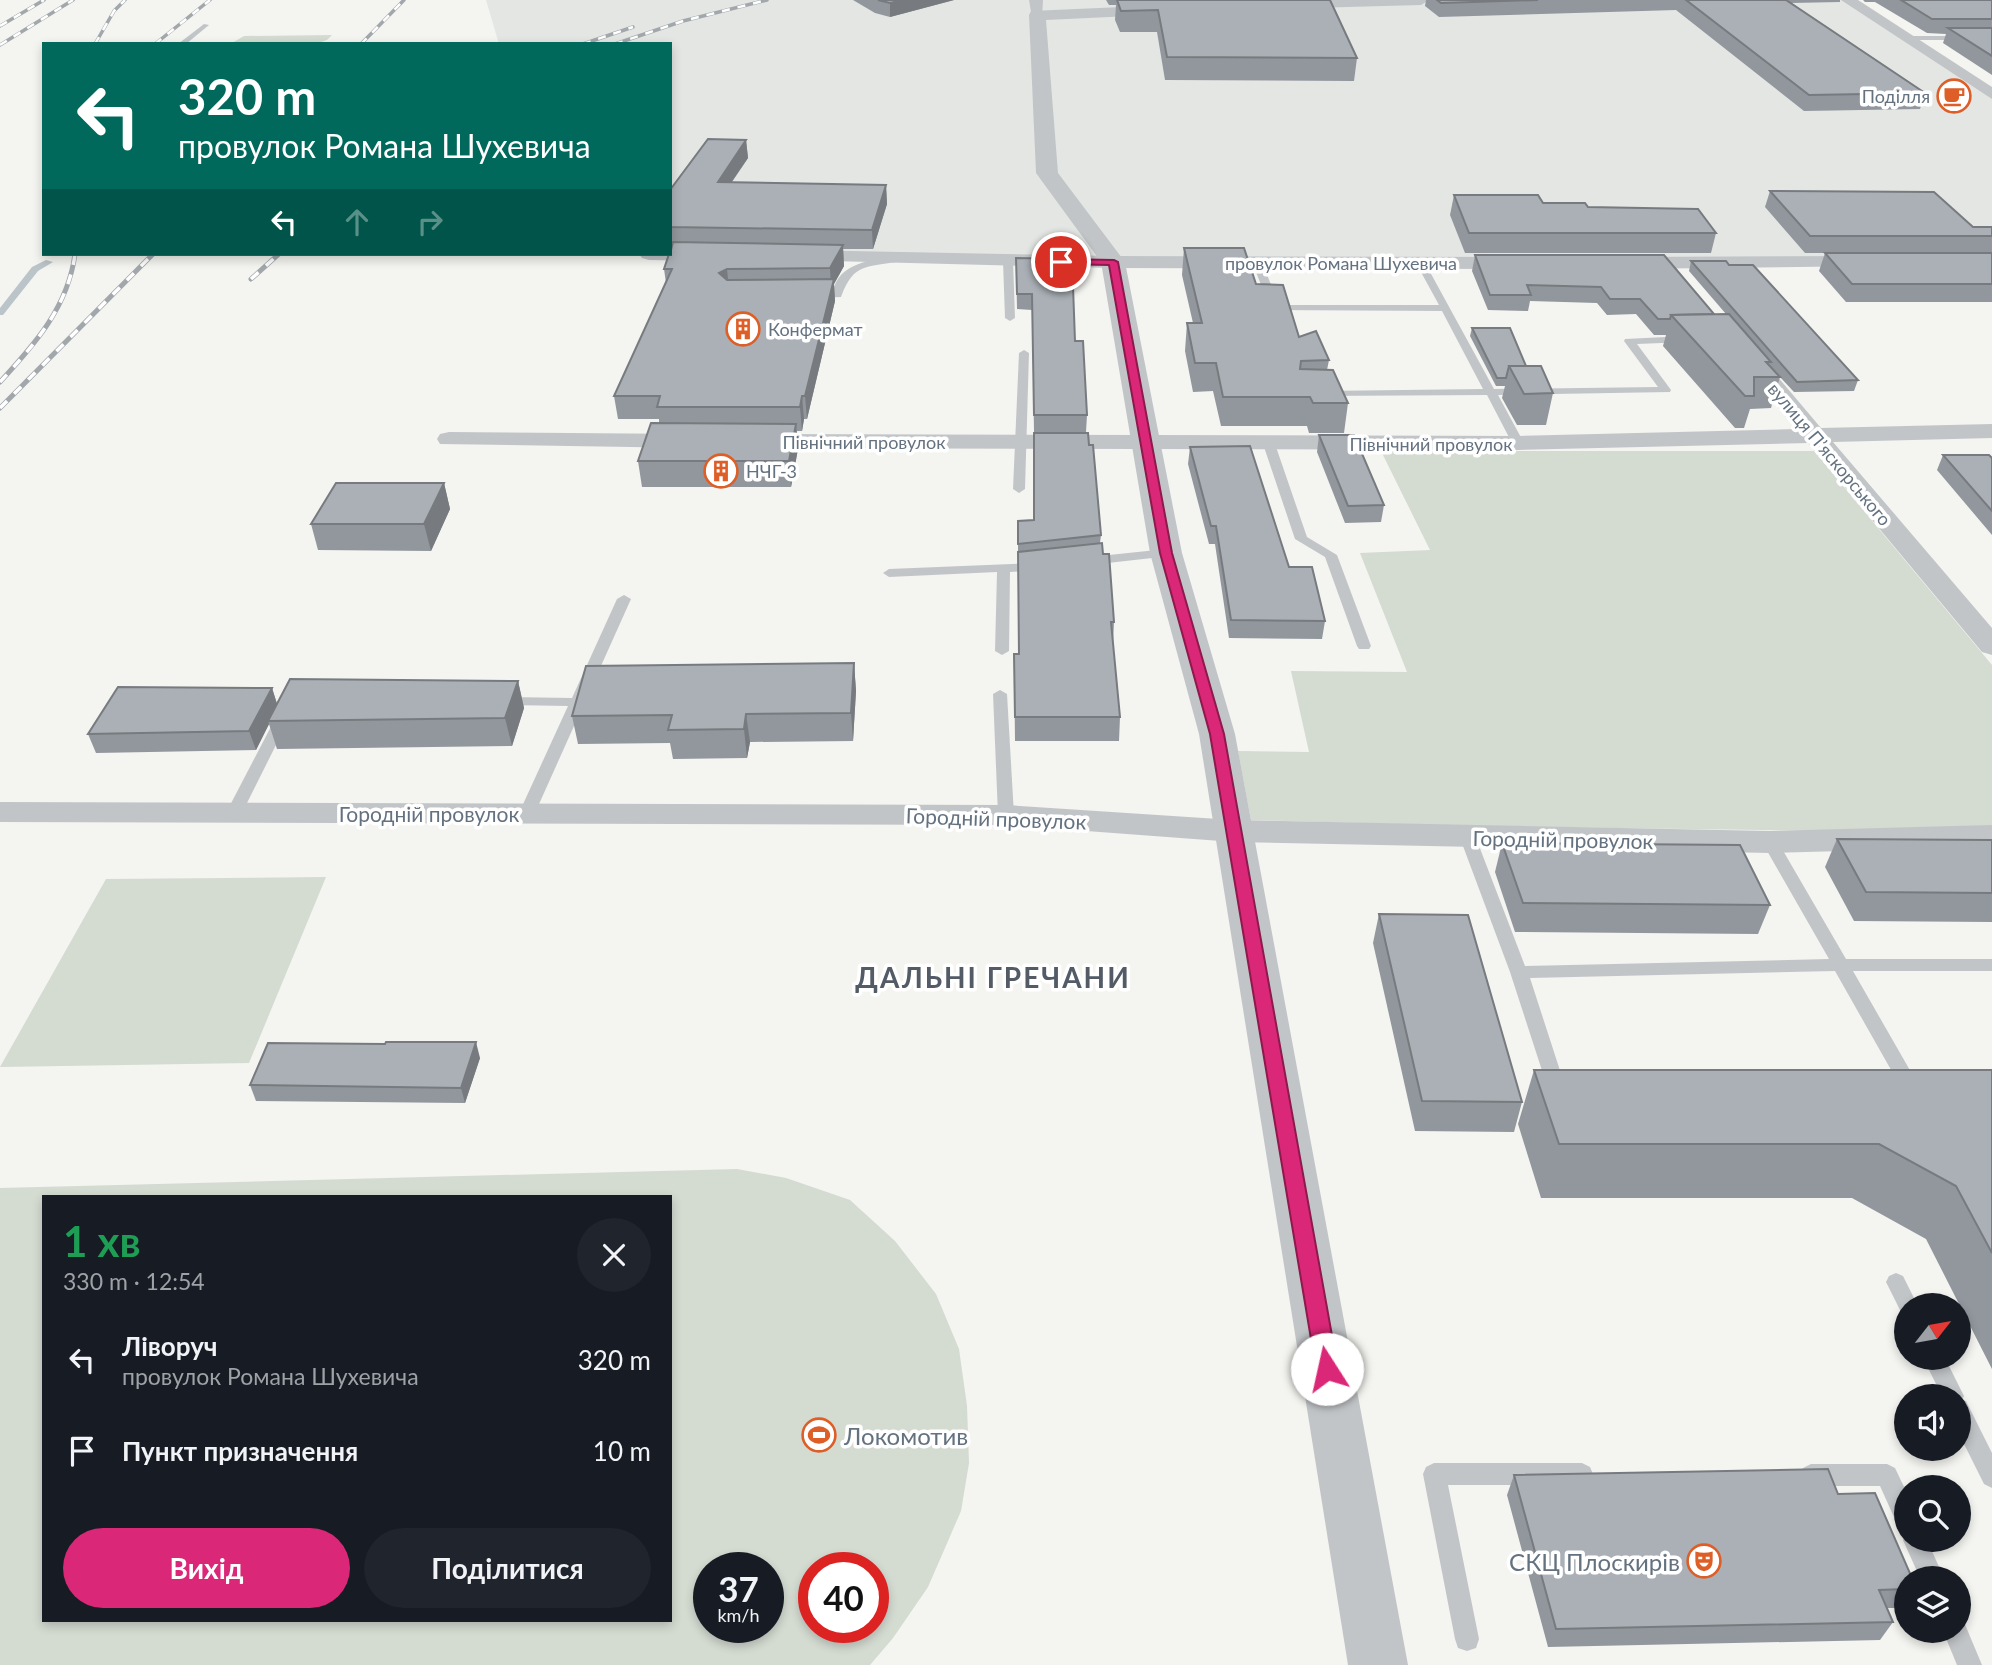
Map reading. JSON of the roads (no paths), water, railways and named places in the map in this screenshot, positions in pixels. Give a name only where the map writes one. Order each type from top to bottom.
[{"type":"street","points":[[1257,6],[1421,0]]},
{"type":"street","points":[[1848,0],[1991,93]]},
{"type":"street","points":[[1188,9],[1037,7],[1047,145],[1046,173],[1114,262],[1166,553],[1217,734],[1378,1665]]},
{"type":"street","points":[[672,254],[733,255]]},
{"type":"street","name":"провулок Романа Шухевича","points":[[775,256],[1114,262],[1545,263]]},
{"type":"street","points":[[1600,263],[1884,262]]},
{"type":"street","points":[[1668,263],[1685,282]]},
{"type":"street","name":"вулиця Пʼяскорського","points":[[1734,338],[1812,435],[1992,646]]},
{"type":"street","name":"Північний провулок","points":[[449,439],[1518,443],[1992,431]]},
{"type":"street","name":"Городній провулок","points":[[0,812],[1006,816],[1234,831],[1468,838],[1770,842],[1992,836]]},
{"type":"lane","points":[[184,42],[206,25]]},
{"type":"lane","points":[[1906,38],[1992,38]]},
{"type":"lane","points":[[810,295],[837,295],[837,286],[853,267],[900,258]]},
{"type":"lane","points":[[1008,261],[1010,318]]},
{"type":"lane","points":[[1257,262],[1275,308],[1445,308]]},
{"type":"lane","points":[[1421,262],[1518,443]]},
{"type":"lane","points":[[1315,394],[1666,390],[1629,341],[1694,339]]},
{"type":"lane","points":[[1018,489],[1024,353]]},
{"type":"lane","points":[[1269,444],[1301,538],[1331,555],[1364,646]]},
{"type":"lane","points":[[1071,563],[1166,553]]},
{"type":"lane","points":[[889,573],[1004,570],[1044,566]]},
{"type":"lane","points":[[1002,651],[1004,570]]},
{"type":"lane","points":[[527,813],[625,599]]},
{"type":"lane","points":[[1000,694],[1006,816]]},
{"type":"lane","points":[[235,811],[292,699]]},
{"type":"lane","points":[[495,701],[576,702]]},
{"type":"lane","points":[[1468,838],[1519,972],[1564,1112]]},
{"type":"lane","points":[[1770,842],[1917,1097]]},
{"type":"lane","points":[[1519,972],[1841,965],[1992,965]]},
{"type":"lane","points":[[1896,1282],[1902,1293]]},
{"type":"lane","points":[[1971,1434],[1992,1477]]},
{"type":"lane","points":[[1467,1639],[1434,1474],[1599,1475]]},
{"type":"lane","points":[[1791,1475],[1887,1475],[1894,1491]]},
{"type":"lane","points":[[1960,1643],[1970,1665]]},
{"type":"waterway","points":[[0,313],[35,269],[49,262]]},
{"type":"railway","points":[[0,26],[44,0]]},
{"type":"railway","points":[[0,45],[73,0]]},
{"type":"railway","points":[[96,42],[114,11],[125,0]]},
{"type":"railway","points":[[158,42],[210,0]]},
{"type":"railway","points":[[363,42],[404,0]]},
{"type":"railway","points":[[621,42],[683,21],[767,0]]},
{"type":"railway","points":[[589,42],[633,27]]},
{"type":"railway","points":[[0,382],[48,324],[65,291],[75,256]]},
{"type":"railway","points":[[0,408],[151,256]]},
{"type":"railway","points":[[251,279],[277,256]]},
{"type":"place","name":"Поділля","points":[[1954,96]]},
{"type":"place","name":"Конфермат","points":[[743,329]]},
{"type":"place","name":"НЧГ-3","points":[[721,471]]},
{"type":"place","name":"Локомотив","points":[[819,1435]]},
{"type":"place","name":"СКЦ Плоскирів","points":[[1704,1561]]},
{"type":"district","name":"ДАЛЬНІ ГРЕЧАНИ","points":[[993,977]]}]
